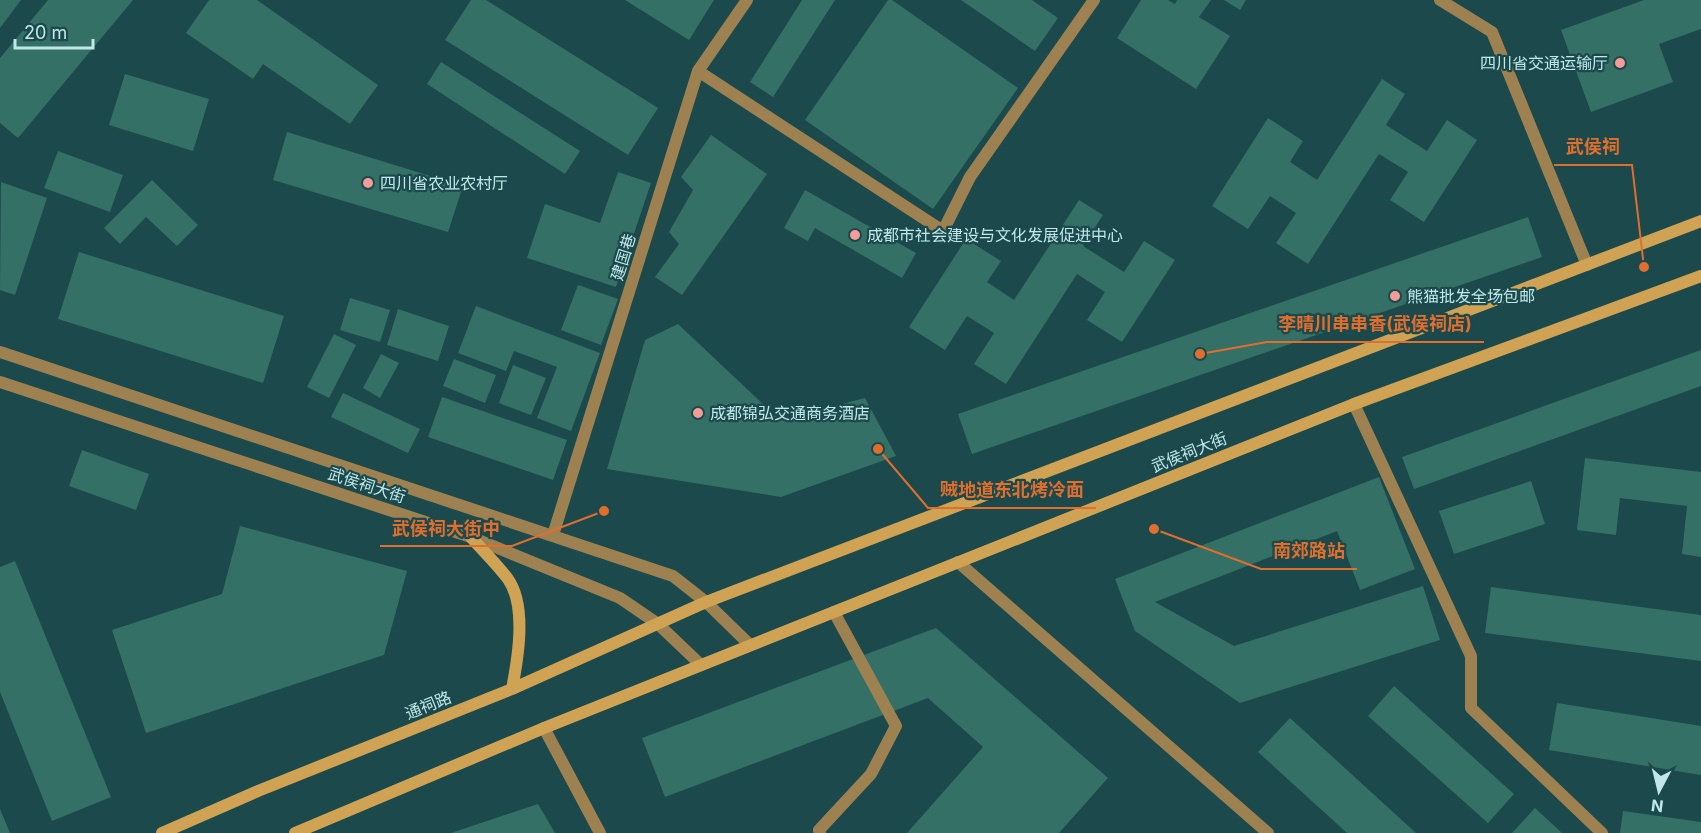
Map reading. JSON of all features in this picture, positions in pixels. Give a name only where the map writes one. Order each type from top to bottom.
[{"type":"main road","name":"武侯祠大街","points":[[706,602],[1701,221]]},
{"type":"main road","name":"武侯祠大街","points":[[750,645],[1354,404],[1701,276]]},
{"type":"main road","points":[[471,537],[509,580],[517,602],[519,653],[512,688]]},
{"type":"main road","name":"通祠路","points":[[162,833],[258,791],[512,688],[706,602]]},
{"type":"main road","points":[[295,833],[544,728],[750,645]]},
{"type":"street","name":"建国巷","points":[[553,535],[698,71],[747,0]]},
{"type":"street","points":[[698,71],[943,231],[970,177],[1094,0]]},
{"type":"street","points":[[1440,0],[1492,32],[1587,265]]},
{"type":"street","name":"武侯祠大街","points":[[0,352],[673,576],[706,602],[750,645]]},
{"type":"street","name":"武侯祠大街","points":[[0,382],[471,537],[620,598],[658,624],[701,665]]},
{"type":"street","points":[[1354,404],[1471,656],[1471,708],[1602,833]]},
{"type":"street","points":[[958,562],[1268,833]]},
{"type":"street","points":[[820,833],[819,830],[871,774],[897,726],[834,612]]},
{"type":"street","points":[[544,728],[600,833]]},
{"type":"building","points":[[0,0],[21,0],[0,28]]},
{"type":"building","points":[[48,0],[133,0],[18,138],[0,123],[0,58]]},
{"type":"building","points":[[209,0],[257,0],[378,85],[350,124],[263,64],[253,79],[186,33]]},
{"type":"building","points":[[471,0],[486,0],[658,108],[628,155],[445,40]]},
{"type":"building","points":[[625,0],[714,0],[689,40]]},
{"type":"building","points":[[802,0],[835,0],[773,97],[750,82]]},
{"type":"building","points":[[888,0],[892,0],[1018,88],[933,209],[805,120]]},
{"type":"building","points":[[961,0],[1032,0],[1058,18],[1035,51]]},
{"type":"building","points":[[1141,0],[1168,0],[1175,4],[1177,0],[1211,0],[1199,17],[1230,36],[1196,89],[1117,38]]},
{"type":"building","points":[[1224,0],[1246,0],[1240,10]]},
{"type":"building","name":"四川省交通运输厅","points":[[1644,0],[1701,0],[1701,29],[1659,44],[1673,82],[1591,112],[1561,30]]},
{"type":"building","points":[[441,62],[580,151],[565,174],[427,84]]},
{"type":"building","points":[[125,74],[209,99],[193,151],[109,125]]},
{"type":"building","points":[[1382,79],[1405,94],[1386,125],[1427,151],[1447,120],[1477,140],[1424,222],[1390,200],[1408,172],[1379,154],[1308,264],[1276,243],[1296,213],[1270,196],[1248,229],[1212,206],[1268,118],[1303,141],[1290,162],[1317,180]]},
{"type":"building","name":"四川省农业农村厅","points":[[287,132],[463,186],[448,232],[273,180]]},
{"type":"building","points":[[711,135],[767,174],[682,295],[655,277],[679,244],[669,232],[693,190],[681,177]]},
{"type":"building","points":[[58,151],[123,175],[110,212],[44,188]]},
{"type":"building","points":[[618,172],[651,183],[616,287],[527,258],[545,204],[600,223]]},
{"type":"building","points":[[152,180],[198,225],[177,246],[146,217],[120,244],[104,228]]},
{"type":"building","points":[[1,182],[47,198],[15,295],[0,290]]},
{"type":"building","name":"成都市社会建设与文化发展促进中心","points":[[805,190],[916,253],[902,278],[815,228],[808,241],[784,228]]},
{"type":"building","points":[[1079,200],[1103,215],[1083,246],[1124,272],[1144,241],[1175,260],[1122,342],[1087,320],[1105,292],[1077,274],[1006,384],[974,364],[994,333],[967,316],[945,350],[909,327],[966,239],[1001,261],[987,282],[1014,300]]},
{"type":"building","points":[[1528,217],[1542,257],[972,454],[958,414]]},
{"type":"building","points":[[79,252],[284,316],[263,383],[58,319]]},
{"type":"building","points":[[578,285],[618,299],[601,345],[561,330]]},
{"type":"building","points":[[350,298],[390,310],[380,342],[340,330]]},
{"type":"building","points":[[476,306],[600,353],[571,431],[537,418],[557,367],[514,351],[506,371],[458,353]]},
{"type":"building","points":[[398,309],[449,326],[438,361],[387,345]]},
{"type":"building","name":"成都锦弘交通商务酒店","points":[[678,324],[780,420],[865,398],[896,456],[781,497],[607,469],[645,340]]},
{"type":"building","points":[[334,334],[356,345],[329,398],[307,387]]},
{"type":"building","points":[[1701,350],[1701,386],[1414,489],[1402,457]]},
{"type":"building","points":[[381,354],[399,363],[380,398],[363,388]]},
{"type":"building","points":[[454,359],[496,375],[485,403],[443,386]]},
{"type":"building","points":[[513,365],[546,378],[531,415],[499,403]]},
{"type":"building","points":[[343,393],[420,429],[408,453],[331,417]]},
{"type":"building","points":[[442,397],[567,440],[553,480],[428,437]]},
{"type":"building","points":[[82,450],[149,474],[136,510],[69,486]]},
{"type":"building","points":[[1585,458],[1701,472],[1701,557],[1682,554],[1687,506],[1620,498],[1616,535],[1577,530]]},
{"type":"building","points":[[1379,477],[1415,569],[1360,590],[1337,531],[1155,602],[1234,646],[1423,586],[1440,640],[1240,703],[1135,631],[1115,579]]},
{"type":"building","points":[[1531,481],[1545,524],[1454,554],[1439,511]]},
{"type":"building","points":[[240,526],[407,571],[384,655],[146,733],[112,630],[222,594]]},
{"type":"building","points":[[15,561],[111,797],[52,821],[0,692],[0,567]]},
{"type":"building","points":[[1491,587],[1701,615],[1701,661],[1485,633]]},
{"type":"building","points":[[936,628],[1108,778],[1059,833],[907,833],[983,747],[928,698],[665,797],[642,738]]},
{"type":"building","points":[[1394,686],[1514,794],[1488,823],[1368,716]]},
{"type":"building","points":[[1557,703],[1701,726],[1701,775],[1549,750]]},
{"type":"building","points":[[1290,718],[1416,833],[1347,833],[1258,752]]},
{"type":"building","points":[[538,804],[555,833],[451,833]]},
{"type":"building","points":[[1535,808],[1562,833],[1512,833]]},
{"type":"building","points":[[0,809],[10,833],[0,833]]},
{"type":"building","points":[[1623,811],[1701,822],[1701,833],[1620,833]]},
{"type":"place","name":"四川省交通运输厅","points":[[1620,63]]},
{"type":"place","name":"四川省农业农村厅","points":[[368,183]]},
{"type":"place","name":"成都市社会建设与文化发展促进中心","points":[[855,235]]},
{"type":"place","name":"武侯祠","points":[[1644,267]]},
{"type":"place","name":"熊猫批发全场包邮","points":[[1395,296]]},
{"type":"place","name":"李晴川串串香(武侯祠店)","points":[[1200,354]]},
{"type":"place","name":"成都锦弘交通商务酒店","points":[[698,413]]},
{"type":"place","name":"贼地道东北烤冷面","points":[[878,449]]},
{"type":"place","name":"武侯祠大街中","points":[[604,511]]},
{"type":"place","name":"南郊路站","points":[[1154,529]]}]
